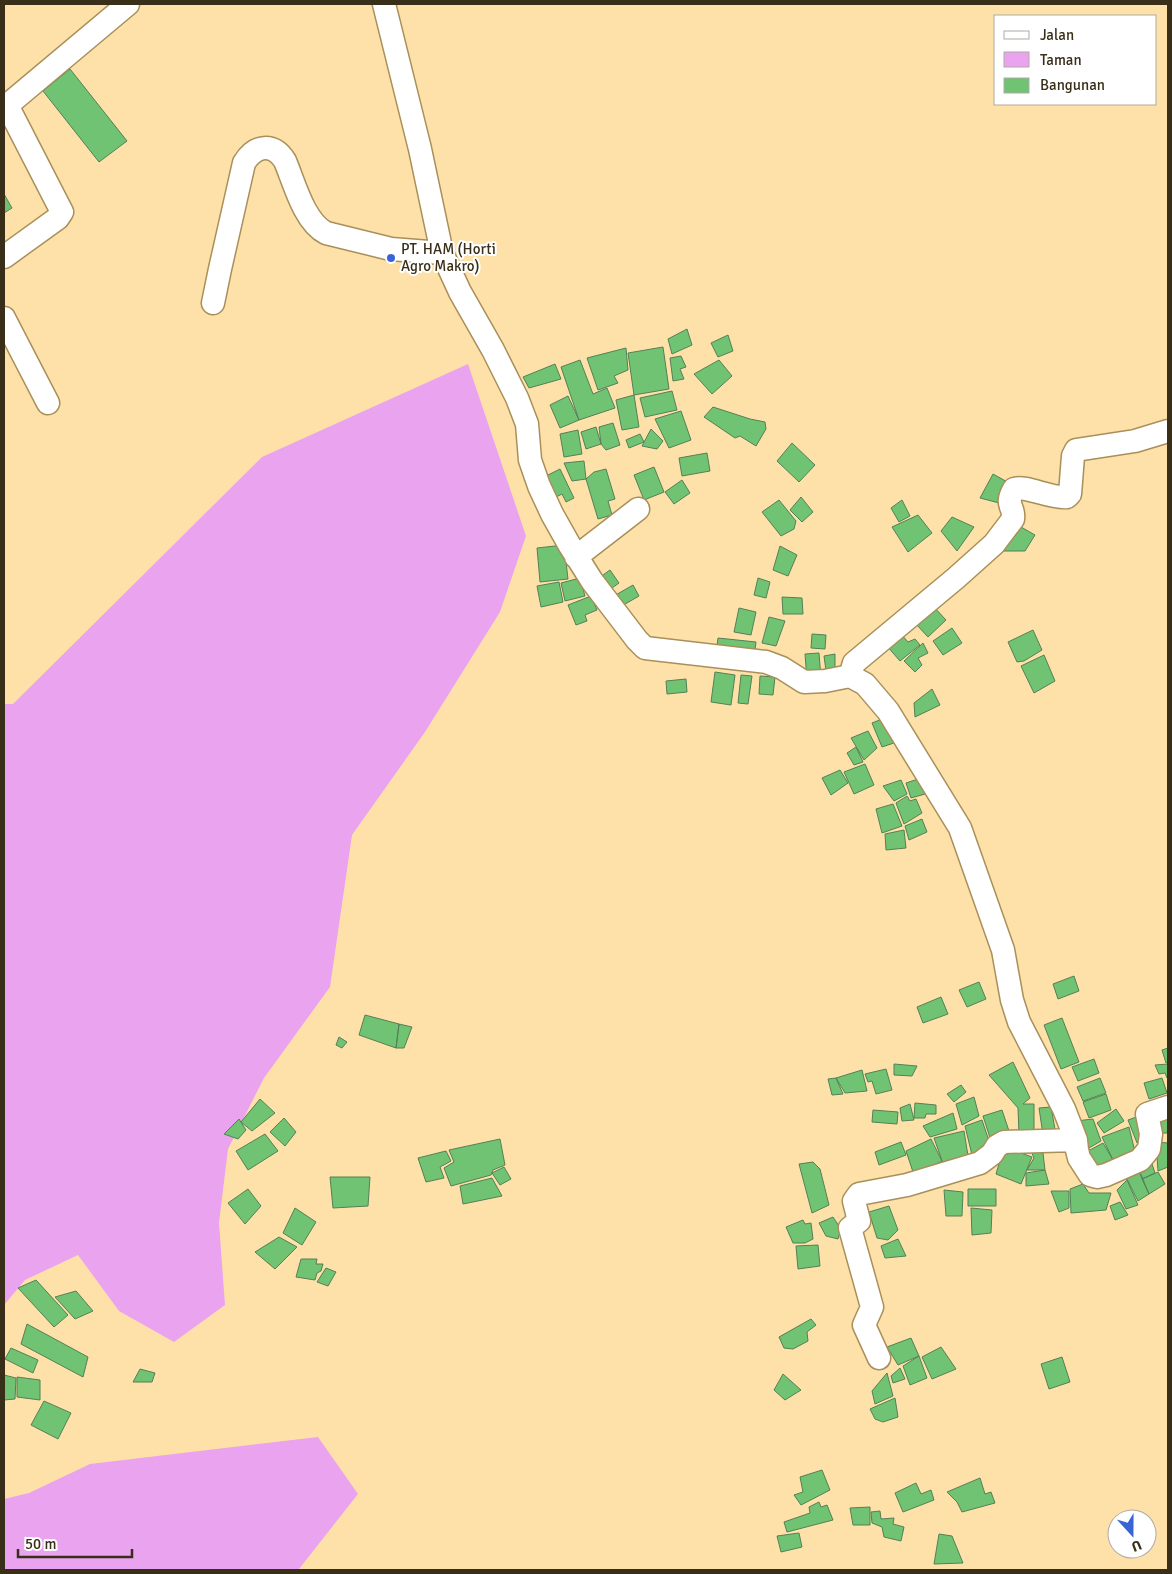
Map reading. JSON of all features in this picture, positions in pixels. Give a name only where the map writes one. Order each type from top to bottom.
[{"type":"street","points":[[4,257],[58,218],[62,212],[6,106],[128,4]]},
{"type":"street","points":[[384,4],[420,149],[442,253],[460,292],[482,329],[517,398],[527,424],[530,460],[539,486],[576,557],[637,640],[645,648],[766,662],[782,668],[804,682],[825,682],[850,676],[864,684],[888,711],[960,828],[1003,950],[1012,1000],[1019,1022],[1064,1109],[1076,1140],[1079,1158],[1090,1175],[1098,1177],[1106,1175],[1140,1160],[1149,1149],[1151,1134],[1147,1114],[1168,1107]]},
{"type":"street","points":[[213,303],[244,163],[256,151],[265,148],[274,148],[281,154],[309,218],[318,229],[326,233],[385,248],[442,253]]},
{"type":"street","points":[[4,318],[48,403]]},
{"type":"street","points":[[850,676],[854,663],[994,544],[1013,519],[1014,515],[1009,500],[1014,489],[1019,487],[1040,494],[1066,497],[1070,494],[1073,456],[1076,450],[1135,441],[1168,431]]},
{"type":"street","points":[[576,557],[638,509]]},
{"type":"street","points":[[879,1358],[864,1325],[872,1307],[850,1228],[859,1221],[854,1201],[856,1196],[927,1180],[980,1163],[992,1154],[997,1146],[1004,1142],[1076,1140]]},
{"type":"green space","points":[[468,364],[526,536],[500,612],[425,732],[352,835],[330,987],[264,1078],[228,1149],[219,1223],[225,1305],[174,1342],[119,1311],[78,1255],[25,1280],[4,1305],[4,704],[13,704],[262,457]]},
{"type":"green space","points":[[318,1437],[358,1494],[299,1569],[4,1570],[4,1499],[29,1493],[90,1464]]},
{"type":"building","points":[[70,69],[127,141],[99,162],[43,91]]},
{"type":"building","points":[[4,194],[12,208],[4,213]]},
{"type":"building","points":[[687,329],[692,345],[672,354],[668,339]]},
{"type":"building","points":[[728,335],[733,351],[718,357],[711,343]]},
{"type":"building","points":[[663,347],[669,389],[634,395],[628,353]]},
{"type":"building","points":[[626,348],[628,370],[614,376],[618,383],[598,390],[587,358]]},
{"type":"building","points":[[681,356],[686,367],[680,369],[684,379],[673,381],[670,358]]},
{"type":"building","points":[[580,360],[593,394],[607,388],[615,408],[579,420],[561,367]]},
{"type":"building","points":[[719,360],[732,376],[712,394],[694,374]]},
{"type":"building","points":[[555,364],[561,379],[529,388],[523,377]]},
{"type":"building","points":[[672,391],[677,410],[645,417],[640,398]]},
{"type":"building","points":[[634,395],[639,427],[622,430],[616,400]]},
{"type":"building","points":[[568,396],[579,420],[560,428],[550,405]]},
{"type":"building","points":[[713,407],[765,422],[766,429],[756,446],[740,436],[735,438],[704,417]]},
{"type":"building","points":[[681,411],[691,440],[669,448],[655,419]]},
{"type":"building","points":[[613,423],[620,445],[606,450],[601,444],[599,427]]},
{"type":"building","points":[[596,427],[601,444],[586,449],[581,432]]},
{"type":"building","points":[[651,429],[663,441],[657,449],[642,446]]},
{"type":"building","points":[[578,430],[582,454],[564,457],[560,434]]},
{"type":"building","points":[[640,434],[644,442],[629,448],[626,440]]},
{"type":"building","points":[[792,443],[815,465],[799,482],[777,461]]},
{"type":"building","points":[[707,453],[710,471],[682,476],[679,458]]},
{"type":"building","points":[[584,461],[586,479],[572,481],[564,463]]},
{"type":"building","points":[[654,467],[664,492],[644,500],[634,475]]},
{"type":"building","points":[[560,469],[574,498],[566,502],[562,494],[554,498],[544,477]]},
{"type":"building","points":[[606,469],[615,499],[608,501],[612,515],[598,519],[586,479],[594,472]]},
{"type":"building","points":[[993,474],[1011,484],[1003,504],[980,498]]},
{"type":"building","points":[[682,480],[690,493],[674,504],[665,492]]},
{"type":"building","points":[[801,497],[813,512],[802,522],[790,510]]},
{"type":"building","points":[[779,500],[796,521],[794,529],[781,536],[762,512]]},
{"type":"building","points":[[902,500],[910,516],[899,522],[891,508]]},
{"type":"building","points":[[918,515],[932,533],[908,552],[892,527]]},
{"type":"building","points":[[952,517],[974,527],[957,551],[941,531]]},
{"type":"building","points":[[1014,523],[1035,535],[1025,551],[1001,551]]},
{"type":"building","points":[[564,545],[568,579],[540,582],[537,548]]},
{"type":"building","points":[[780,546],[797,555],[788,576],[773,570]]},
{"type":"building","points":[[610,570],[619,583],[605,593],[596,580]]},
{"type":"building","points":[[580,578],[585,596],[565,601],[561,583]]},
{"type":"building","points":[[758,578],[770,582],[766,598],[754,595]]},
{"type":"building","points":[[559,582],[563,602],[541,607],[537,586]]},
{"type":"building","points":[[633,585],[639,596],[620,607],[614,596]]},
{"type":"building","points":[[591,596],[597,610],[585,615],[587,621],[576,625],[568,605]]},
{"type":"building","points":[[782,597],[802,598],[803,614],[783,614]]},
{"type":"building","points":[[933,606],[946,620],[928,637],[915,623]]},
{"type":"building","points":[[739,608],[756,612],[751,635],[734,632]]},
{"type":"building","points":[[769,617],[785,621],[776,646],[762,643]]},
{"type":"building","points":[[952,628],[962,643],[943,655],[933,641]]},
{"type":"building","points":[[1033,630],[1042,650],[1024,661],[1017,662],[1008,642]]},
{"type":"building","points":[[900,633],[908,642],[915,639],[920,645],[900,661],[886,645]]},
{"type":"building","points":[[812,634],[826,635],[825,649],[811,648]]},
{"type":"building","points":[[718,638],[756,642],[754,657],[716,653]]},
{"type":"building","points":[[923,643],[928,653],[918,658],[922,665],[915,672],[904,661]]},
{"type":"building","points":[[819,653],[821,679],[807,680],[805,654]]},
{"type":"building","points":[[835,654],[835,678],[827,678],[824,656]]},
{"type":"building","points":[[1044,655],[1055,681],[1034,693],[1021,666]]},
{"type":"building","points":[[715,672],[735,675],[731,705],[711,702]]},
{"type":"building","points":[[741,675],[752,676],[748,704],[738,703]]},
{"type":"building","points":[[760,676],[775,677],[773,695],[759,694]]},
{"type":"building","points":[[686,679],[687,692],[667,694],[666,681]]},
{"type":"building","points":[[932,689],[940,705],[915,717],[914,703]]},
{"type":"building","points":[[882,719],[894,743],[882,747],[872,723]]},
{"type":"building","points":[[868,731],[877,748],[864,760],[851,738]]},
{"type":"building","points":[[856,747],[863,762],[854,765],[847,753]]},
{"type":"building","points":[[865,764],[874,785],[854,794],[844,772]]},
{"type":"building","points":[[840,770],[848,783],[831,795],[822,778]]},
{"type":"building","points":[[918,779],[925,794],[911,798],[906,783]]},
{"type":"building","points":[[901,780],[907,794],[894,801],[883,786]]},
{"type":"building","points":[[907,796],[910,801],[916,799],[922,813],[904,824],[896,803]]},
{"type":"building","points":[[893,804],[902,826],[882,833],[876,809]]},
{"type":"building","points":[[922,819],[927,832],[909,840],[905,826]]},
{"type":"building","points":[[904,830],[906,848],[886,850],[885,834]]},
{"type":"building","points":[[1074,976],[1079,991],[1058,999],[1053,984]]},
{"type":"building","points":[[979,982],[986,999],[967,1007],[959,990]]},
{"type":"building","points":[[941,997],[948,1014],[923,1023],[917,1007]]},
{"type":"building","points":[[365,1015],[399,1024],[396,1048],[359,1035]]},
{"type":"building","points":[[1062,1018],[1079,1062],[1061,1069],[1044,1025]]},
{"type":"building","points":[[399,1024],[412,1027],[404,1048],[396,1048]]},
{"type":"building","points":[[339,1037],[347,1042],[342,1048],[336,1045]]},
{"type":"building","points":[[1168,1048],[1168,1062],[1166,1063],[1162,1050]]},
{"type":"building","points":[[1094,1059],[1099,1073],[1078,1081],[1072,1067]]},
{"type":"building","points":[[1013,1062],[1030,1098],[1023,1104],[1034,1104],[1034,1136],[1019,1135],[1018,1108],[989,1075]]},
{"type":"building","points":[[894,1064],[917,1066],[912,1076],[894,1075]]},
{"type":"building","points":[[1168,1064],[1167,1078],[1165,1073],[1159,1074],[1155,1065]]},
{"type":"building","points":[[886,1069],[892,1090],[876,1094],[872,1081],[868,1082],[865,1074]]},
{"type":"building","points":[[862,1070],[867,1091],[845,1093],[836,1078]]},
{"type":"building","points":[[836,1078],[843,1094],[832,1095],[828,1079]]},
{"type":"building","points":[[1100,1078],[1106,1093],[1083,1101],[1077,1087]]},
{"type":"building","points":[[1162,1078],[1167,1093],[1149,1099],[1144,1083]]},
{"type":"building","points":[[961,1085],[966,1092],[954,1102],[947,1094]]},
{"type":"building","points":[[1106,1094],[1111,1110],[1089,1118],[1083,1102]]},
{"type":"building","points":[[974,1097],[979,1116],[962,1125],[956,1104]]},
{"type":"building","points":[[260,1099],[275,1113],[252,1131],[241,1122]]},
{"type":"building","points":[[915,1103],[936,1105],[936,1114],[926,1114],[925,1118],[914,1118]]},
{"type":"building","points":[[910,1104],[914,1120],[902,1121],[900,1108]]},
{"type":"building","points":[[1051,1107],[1056,1135],[1043,1135],[1039,1108]]},
{"type":"building","points":[[1116,1109],[1124,1121],[1104,1133],[1097,1123]]},
{"type":"building","points":[[873,1110],[898,1112],[897,1124],[872,1122]]},
{"type":"building","points":[[1002,1110],[1010,1134],[991,1141],[983,1116]]},
{"type":"building","points":[[953,1113],[957,1129],[930,1137],[923,1126]]},
{"type":"building","points":[[1142,1115],[1146,1135],[1137,1143],[1128,1120]]},
{"type":"building","points":[[284,1118],[296,1132],[285,1146],[270,1132]]},
{"type":"building","points":[[239,1119],[246,1130],[238,1139],[224,1134]]},
{"type":"building","points":[[1093,1119],[1101,1141],[1082,1152],[1076,1121]]},
{"type":"building","points":[[1158,1119],[1168,1119],[1168,1133],[1160,1133]]},
{"type":"building","points":[[982,1120],[992,1150],[972,1155],[965,1126]]},
{"type":"building","points":[[1129,1127],[1135,1152],[1113,1160],[1102,1137]]},
{"type":"building","points":[[964,1131],[969,1162],[946,1172],[934,1138]]},
{"type":"building","points":[[265,1134],[278,1151],[248,1170],[236,1151]]},
{"type":"building","points":[[500,1139],[505,1165],[493,1170],[491,1175],[451,1186],[444,1168],[454,1162],[449,1150]]},
{"type":"building","points":[[931,1139],[942,1161],[914,1175],[906,1151]]},
{"type":"building","points":[[901,1142],[906,1155],[879,1165],[875,1152]]},
{"type":"building","points":[[1156,1142],[1168,1143],[1168,1167],[1158,1171]]},
{"type":"building","points":[[1103,1143],[1113,1160],[1096,1169],[1088,1151]]},
{"type":"building","points":[[1004,1147],[1032,1157],[1021,1184],[996,1174]]},
{"type":"building","points":[[446,1151],[451,1161],[440,1167],[444,1178],[426,1182],[418,1158]]},
{"type":"building","points":[[1031,1151],[1043,1153],[1045,1170],[1027,1170],[1034,1158]]},
{"type":"building","points":[[1151,1161],[1155,1173],[1142,1179],[1138,1167]]},
{"type":"building","points":[[813,1162],[820,1169],[829,1205],[812,1213],[799,1164]]},
{"type":"building","points":[[1137,1165],[1149,1194],[1138,1201],[1123,1171]]},
{"type":"building","points":[[504,1167],[511,1179],[500,1185],[492,1173]]},
{"type":"building","points":[[1045,1170],[1049,1184],[1026,1186],[1026,1173]]},
{"type":"building","points":[[1158,1172],[1165,1184],[1149,1194],[1142,1179]]},
{"type":"building","points":[[330,1177],[370,1177],[368,1206],[333,1208]]},
{"type":"building","points":[[492,1178],[502,1196],[463,1204],[460,1186]]},
{"type":"building","points":[[1127,1180],[1138,1205],[1126,1209],[1117,1190]]},
{"type":"building","points":[[1083,1184],[1089,1193],[1111,1193],[1106,1210],[1071,1213],[1070,1189]]},
{"type":"building","points":[[248,1189],[261,1206],[245,1224],[228,1203]]},
{"type":"building","points":[[968,1189],[996,1189],[996,1206],[968,1206]]},
{"type":"building","points":[[944,1190],[963,1192],[962,1216],[946,1216]]},
{"type":"building","points":[[1051,1191],[1069,1191],[1069,1208],[1059,1212]]},
{"type":"building","points":[[1120,1202],[1128,1215],[1115,1220],[1110,1206]]},
{"type":"building","points":[[889,1206],[898,1230],[888,1240],[877,1238],[869,1212]]},
{"type":"building","points":[[295,1208],[316,1222],[302,1245],[283,1233]]},
{"type":"building","points":[[971,1208],[992,1210],[991,1233],[972,1235]]},
{"type":"building","points":[[833,1217],[841,1229],[838,1239],[826,1236],[819,1223]]},
{"type":"building","points":[[803,1220],[805,1224],[811,1223],[813,1239],[805,1243],[793,1243],[786,1227]]},
{"type":"building","points":[[279,1237],[297,1247],[275,1269],[255,1252]]},
{"type":"building","points":[[898,1239],[906,1256],[885,1258],[881,1246]]},
{"type":"building","points":[[818,1245],[820,1266],[798,1269],[796,1246]]},
{"type":"building","points":[[301,1259],[317,1259],[316,1264],[323,1264],[315,1280],[296,1277]]},
{"type":"building","points":[[326,1268],[336,1272],[328,1286],[317,1282]]},
{"type":"building","points":[[36,1280],[68,1315],[54,1327],[18,1288]]},
{"type":"building","points":[[76,1291],[93,1311],[75,1319],[55,1297]]},
{"type":"building","points":[[811,1319],[816,1325],[807,1332],[808,1341],[793,1349],[784,1348],[779,1337]]},
{"type":"building","points":[[27,1324],[88,1357],[83,1377],[21,1344]]},
{"type":"building","points":[[911,1338],[919,1356],[898,1365],[887,1347]]},
{"type":"building","points":[[941,1347],[956,1369],[932,1379],[922,1357]]},
{"type":"building","points":[[11,1348],[38,1360],[33,1373],[5,1359]]},
{"type":"building","points":[[919,1356],[927,1378],[910,1385],[903,1366]]},
{"type":"building","points":[[1062,1357],[1070,1382],[1049,1389],[1041,1364]]},
{"type":"building","points":[[900,1368],[905,1379],[893,1383],[891,1376]]},
{"type":"building","points":[[140,1369],[155,1373],[152,1382],[133,1382]]},
{"type":"building","points":[[887,1373],[893,1396],[875,1404],[872,1391]]},
{"type":"building","points":[[783,1374],[801,1390],[785,1400],[774,1390]]},
{"type":"building","points":[[4,1375],[16,1378],[15,1399],[4,1400]]},
{"type":"building","points":[[17,1377],[40,1380],[40,1400],[17,1397]]},
{"type":"building","points":[[895,1398],[898,1417],[883,1422],[875,1419],[870,1409]]},
{"type":"building","points":[[44,1401],[71,1413],[58,1439],[31,1425]]},
{"type":"building","points":[[822,1470],[830,1490],[801,1505],[794,1495],[803,1492],[800,1477]]},
{"type":"building","points":[[980,1478],[985,1494],[991,1492],[995,1503],[962,1512],[957,1502],[947,1492]]},
{"type":"building","points":[[916,1483],[921,1494],[931,1490],[934,1500],[903,1512],[895,1493]]},
{"type":"building","points":[[819,1502],[821,1507],[827,1505],[833,1520],[787,1532],[784,1522],[810,1513],[809,1507]]},
{"type":"building","points":[[870,1507],[870,1525],[853,1525],[850,1508]]},
{"type":"building","points":[[880,1511],[881,1519],[894,1518],[893,1524],[904,1527],[901,1541],[884,1537],[882,1527],[872,1523],[871,1512]]},
{"type":"building","points":[[799,1533],[802,1547],[781,1552],[777,1536]]},
{"type":"building","points":[[939,1534],[952,1536],[963,1563],[934,1564]]},
{"type":"place","name":"PT. HAM (Horti Agro Makro)","points":[[391,258]]}]
